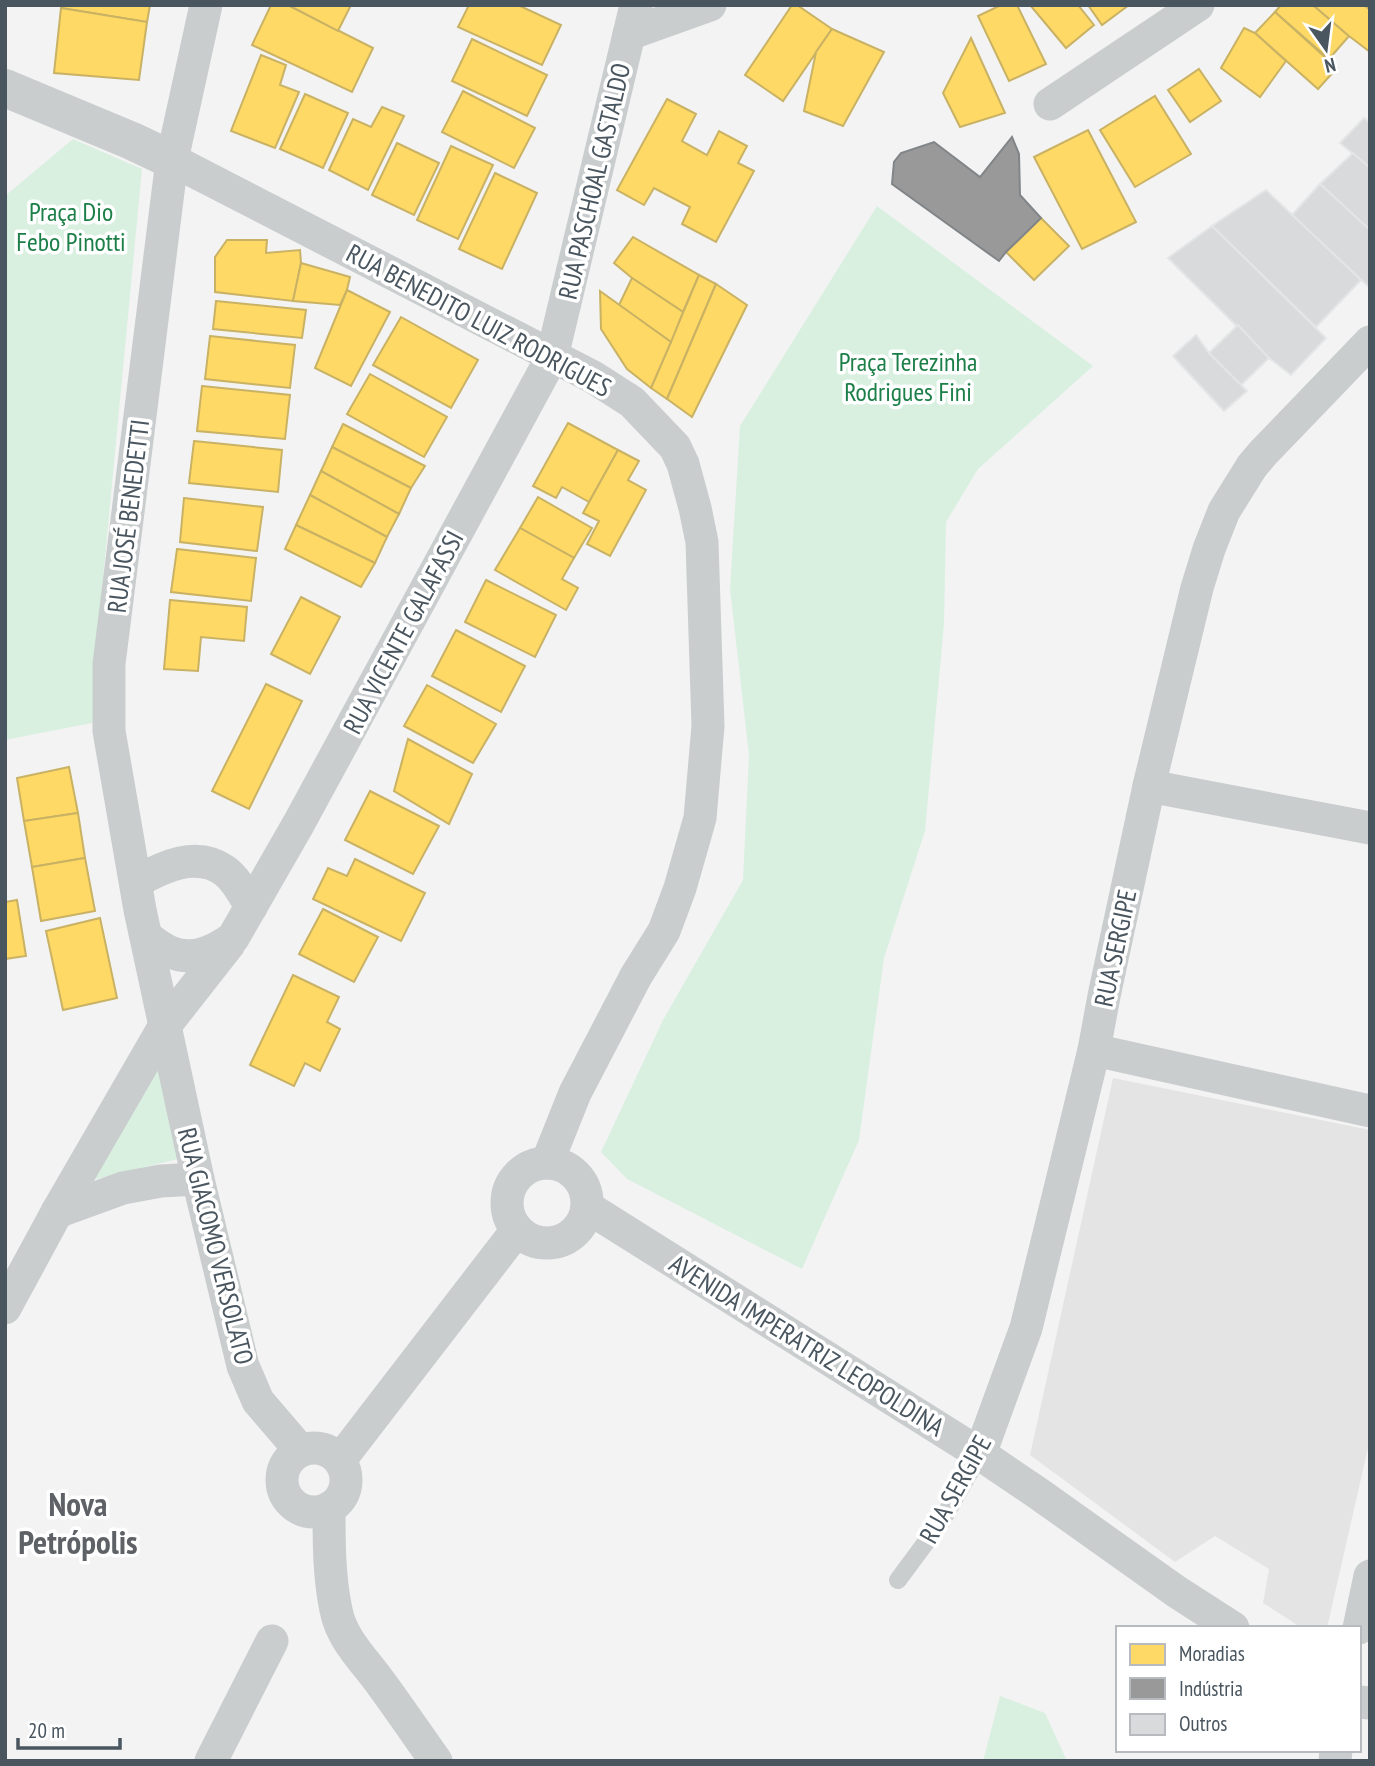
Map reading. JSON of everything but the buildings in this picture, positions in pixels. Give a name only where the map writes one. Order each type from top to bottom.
[{"type":"street","name":"RUA JOSÉ BENEDETTI","points":[[164,1027],[109,731],[109,664],[172,160],[206,5]]},
{"type":"street","points":[[632,20],[710,5]]},
{"type":"street","points":[[1050,104],[1198,5]]},
{"type":"street","name":"RUA PASCHOAL GASTALDO","points":[[552,357],[632,20]]},
{"type":"street","name":"RUA BENEDITO LUIZ RODRIGUES","points":[[5,88],[172,160],[593,377],[632,402],[675,447],[683,464],[702,542],[708,726],[700,818],[680,888],[663,931],[636,976],[575,1093],[547,1163]]},
{"type":"street","name":"RUA SERGIPE","points":[[980,1454],[1026,1328],[1094,1050],[1149,786],[1209,549],[1224,511],[1252,466],[1370,342]]},
{"type":"street","name":"RUA VICENTE GALAFASSI","points":[[251,907],[552,357]]},
{"type":"street","points":[[1149,786],[1370,828]]},
{"type":"street","points":[[5,1308],[14,1269],[57,1212],[164,1027],[233,939],[251,907],[235,881],[223,870],[203,862],[182,862],[158,869],[136,882]]},
{"type":"street","points":[[146,936],[169,952],[181,956],[198,956],[216,950],[233,939]]},
{"type":"street","name":"RUA GIACOMO VERSOLATO","points":[[164,1027],[243,1366],[258,1401],[299,1450]]},
{"type":"street","points":[[1094,1050],[1370,1111]]},
{"type":"street","points":[[534,1165],[561,1165],[581,1181],[587,1206],[584,1220],[566,1239],[540,1243],[527,1238],[509,1219],[508,1193],[513,1181],[534,1165]]},
{"type":"street","points":[[57,1212],[122,1188],[161,1181],[198,1179]]},
{"type":"street","name":"AVENIDA IMPERATRIZ LEOPOLDINA","points":[[587,1206],[980,1454],[1230,1626]]},
{"type":"street","points":[[341,1460],[517,1230]]},
{"type":"street","points":[[310,1447],[332,1452],[341,1460],[347,1481],[338,1502],[319,1512],[309,1512],[291,1503],[282,1485],[282,1474],[291,1456],[310,1447]]},
{"type":"street","points":[[329,1508],[329,1541],[336,1611],[344,1631],[356,1653],[376,1676],[436,1761]]},
{"type":"street","points":[[1359,1626],[1370,1576]]},
{"type":"street","points":[[211,1761],[272,1641]]},
{"type":"lane","name":"RUA SERGIPE","points":[[898,1580],[941,1522],[980,1454]]},
{"type":"shaded area","points":[[1113,1078],[1370,1130],[1370,1439],[1327,1626],[1299,1626],[1263,1603],[1269,1569],[1215,1536],[1175,1562],[1030,1455]]},
{"type":"green space","name":"Praça Dio Febo Pinotti","points":[[73,139],[142,169],[96,652],[102,721],[5,740],[5,196]]},
{"type":"green space","name":"Praça Terezinha Rodrigues Fini","points":[[877,206],[1093,366],[978,469],[946,522],[944,624],[925,831],[884,958],[859,1140],[802,1269],[627,1179],[601,1152],[663,1020],[743,880],[749,755],[730,589],[740,426]]},
{"type":"green space","points":[[160,1059],[182,1158],[80,1183]]},
{"type":"green space","points":[[1000,1696],[1045,1713],[1067,1761],[983,1761]]},
{"type":"district","name":"Nova Petrópolis","points":[[78,1522]]}]
